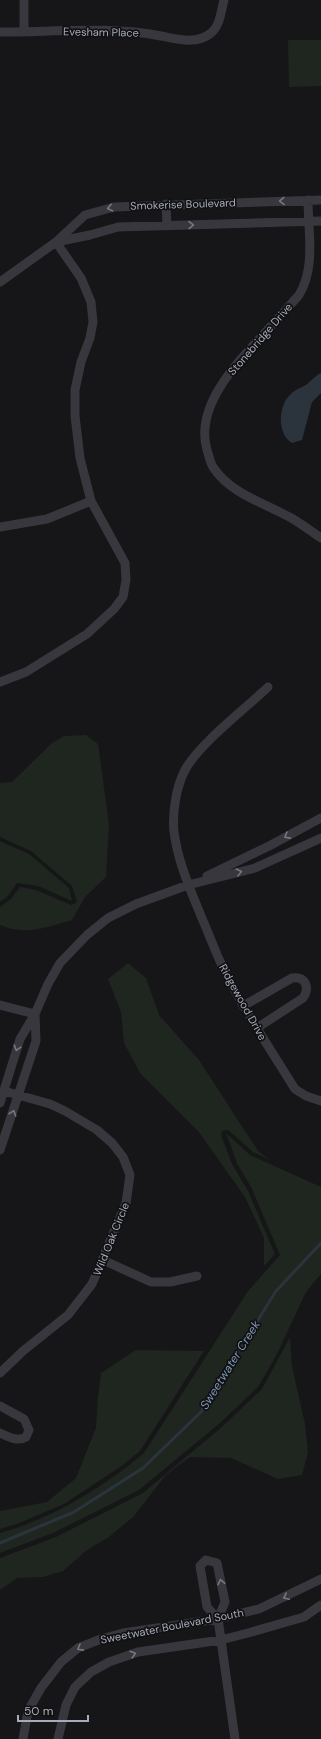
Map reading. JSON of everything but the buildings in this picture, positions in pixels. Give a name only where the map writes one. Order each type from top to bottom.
[{"type":"street","points":[[24,0],[24,32]]},
{"type":"street","name":"Evesham Place","points":[[0,32],[136,31],[183,41],[196,40],[211,34],[218,22],[224,0]]},
{"type":"street","name":"Stonebridge Drive","points":[[308,200],[310,262],[306,279],[299,295],[239,360],[226,378],[213,402],[206,422],[205,442],[212,466],[226,481],[243,493],[294,519],[321,538]]},
{"type":"street","name":"Smokerise Boulevard","points":[[0,282],[56,242],[85,215],[114,207],[166,204],[321,200]]},
{"type":"street","points":[[166,204],[167,226]]},
{"type":"street","name":"Smokerise Boulevard","points":[[56,242],[118,227],[321,221]]},
{"type":"street","points":[[0,682],[26,672],[87,634],[114,609],[123,597],[125,563],[91,501],[80,458],[75,416],[76,390],[80,362],[90,338],[92,322],[91,302],[81,278],[56,242]]},
{"type":"street","points":[[0,527],[47,519],[91,501]]},
{"type":"street","name":"Ridgewood Drive","points":[[268,687],[199,750],[185,770],[179,785],[174,810],[174,831],[178,856],[188,885],[224,971],[243,1006],[295,1089],[306,1096],[321,1100]]},
{"type":"street","points":[[0,1102],[20,1039],[36,1014],[48,984],[60,963],[86,935],[108,918],[136,904],[188,885],[252,855],[321,818]]},
{"type":"street","points":[[188,885],[255,868],[321,838]]},
{"type":"street","points":[[243,1006],[292,978],[298,977],[304,980],[307,986],[307,992],[303,998],[257,1028]]},
{"type":"street","points":[[0,1006],[36,1014]]},
{"type":"street","points":[[0,1150],[36,1041],[36,1014]]},
{"type":"street","name":"Wild Oak Circle","points":[[0,1374],[23,1351],[68,1315],[92,1284],[126,1203],[130,1175],[123,1157],[102,1134],[82,1121],[50,1104],[4,1091]]},
{"type":"street","points":[[103,1260],[151,1282],[170,1282],[197,1276]]},
{"type":"street","points":[[0,1406],[24,1419],[29,1430],[26,1437],[21,1440],[12,1439],[0,1433]]},
{"type":"street","points":[[218,1619],[206,1607],[200,1566],[206,1560],[217,1563],[225,1602],[218,1619],[236,1739]]},
{"type":"street","name":"Sweetwater Boulevard South","points":[[23,1739],[28,1711],[41,1688],[62,1662],[78,1648],[101,1639],[124,1633],[218,1619],[260,1609],[321,1579]]},
{"type":"street","name":"Sweetwater Boulevard South","points":[[58,1739],[66,1705],[75,1687],[91,1672],[109,1662],[138,1652],[221,1640],[304,1616],[321,1605]]},
{"type":"shaded area","points":[[288,40],[321,40],[321,86],[289,87]]},
{"type":"shaded area","points":[[321,373],[321,393],[312,402],[302,440],[292,443],[287,439],[282,427],[281,413],[283,406],[292,393],[306,385]]},
{"type":"shaded area","points":[[86,735],[98,744],[109,824],[106,877],[85,897],[72,920],[45,928],[27,930],[18,930],[0,925],[0,907],[11,899],[20,887],[36,890],[71,905],[77,902],[72,886],[31,851],[0,837],[0,783],[12,782],[52,743],[64,736]]},
{"type":"shaded area","points":[[0,841],[29,854],[69,888],[72,901],[38,886],[17,883],[7,897],[0,902]]},
{"type":"shaded area","points":[[128,963],[146,978],[159,1015],[199,1060],[258,1151],[270,1160],[253,1152],[228,1130],[222,1131],[221,1135],[232,1164],[248,1191],[275,1254],[264,1266],[264,1238],[245,1197],[198,1131],[140,1073],[124,1043],[121,1012],[108,979]]},
{"type":"shaded area","points":[[226,1133],[250,1155],[321,1187],[321,1274],[306,1292],[276,1356],[258,1387],[220,1423],[139,1490],[53,1533],[0,1553],[0,1533],[20,1527],[58,1511],[76,1501],[111,1479],[144,1453],[248,1291],[280,1255],[252,1189],[237,1163]]},
{"type":"shaded area","points":[[290,1337],[292,1366],[305,1424],[308,1452],[302,1475],[278,1479],[231,1458],[190,1457],[166,1475],[133,1517],[109,1537],[87,1550],[63,1571],[43,1577],[17,1578],[0,1590],[0,1558],[56,1537],[143,1493],[223,1426],[262,1389]]},
{"type":"shaded area","points":[[136,1350],[204,1351],[140,1451],[123,1465],[64,1504],[17,1524],[0,1529],[0,1511],[47,1502],[76,1478],[96,1428],[101,1373]]},
{"type":"waterway","name":"Sweetwater Creek","points":[[0,1543],[74,1512],[143,1468],[201,1412],[276,1291],[321,1243]]}]
